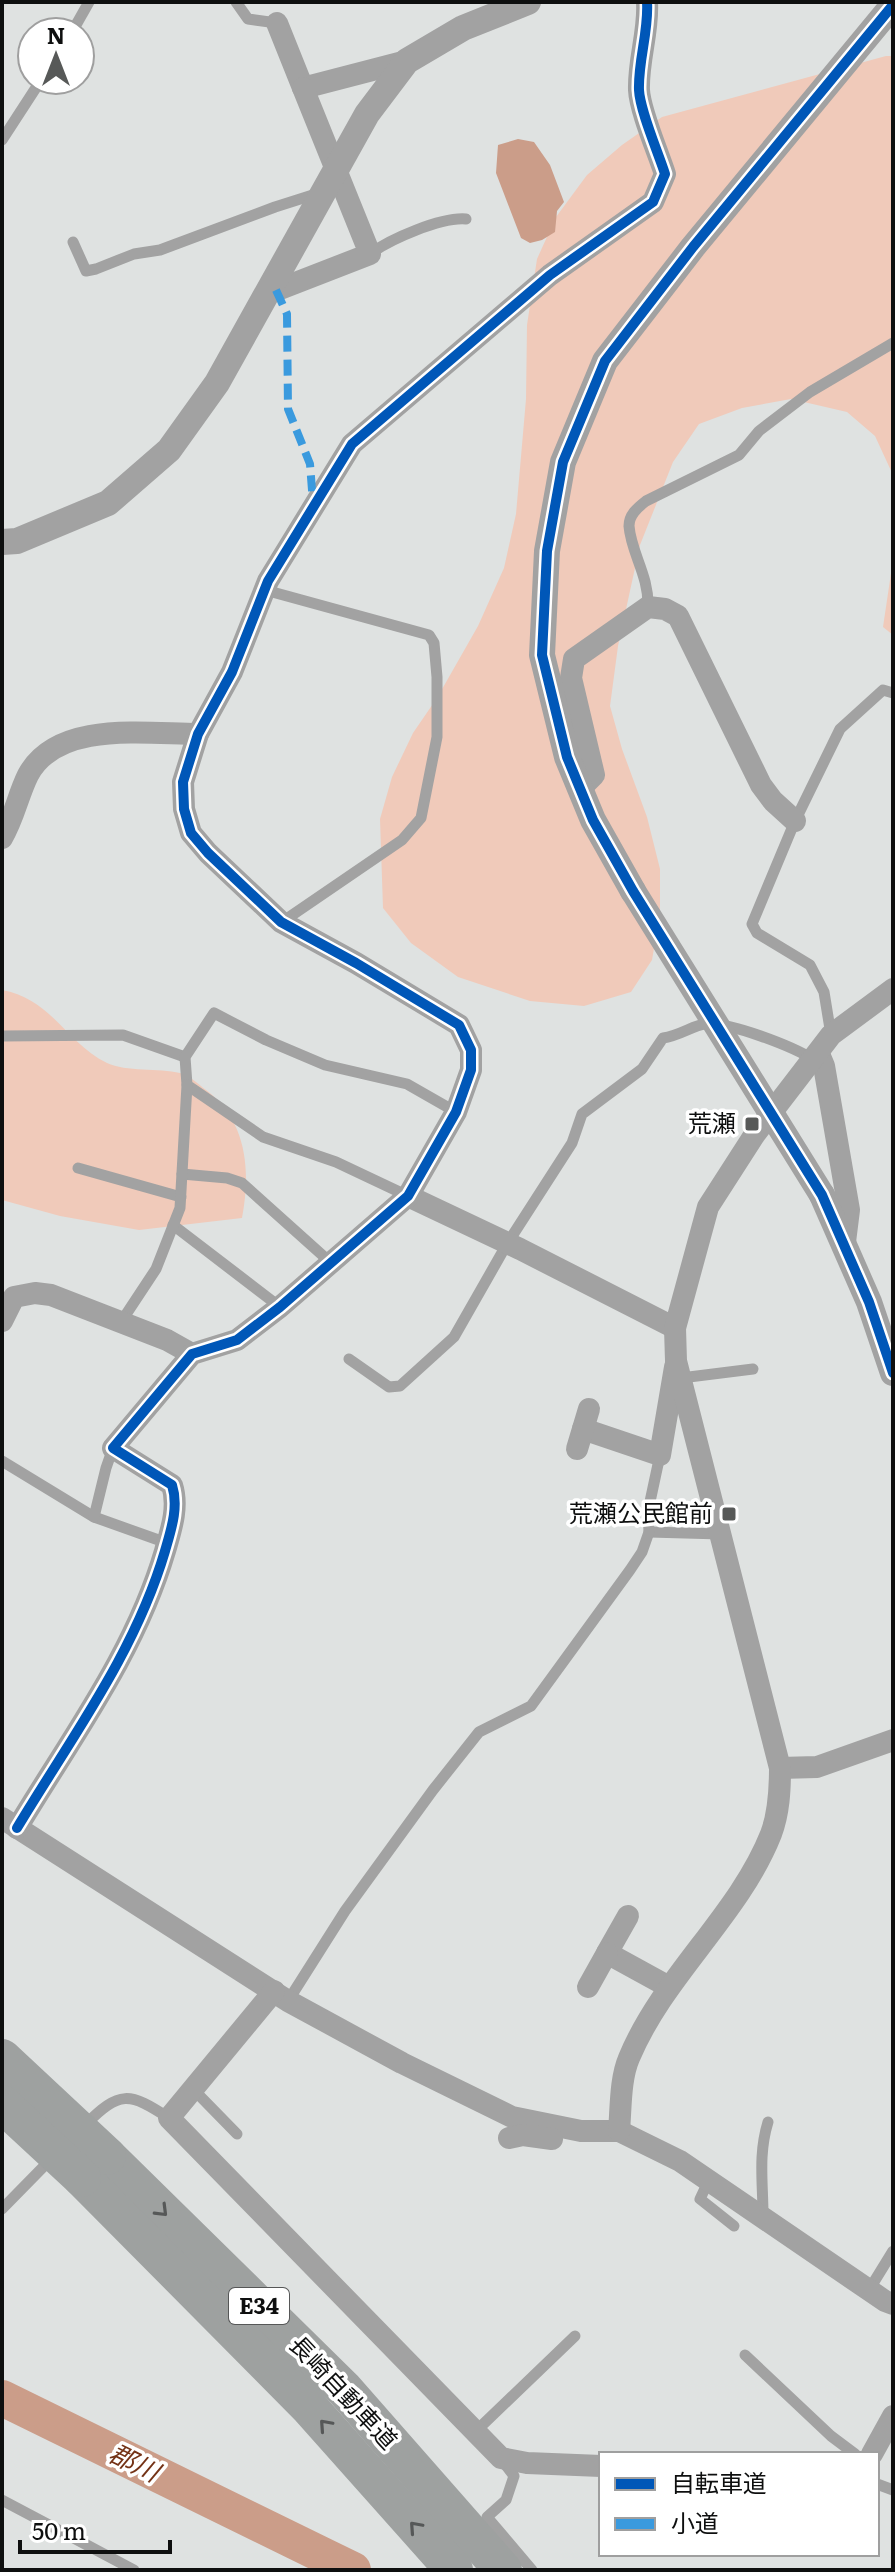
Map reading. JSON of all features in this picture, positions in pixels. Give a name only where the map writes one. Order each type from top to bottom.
[{"type":"highway","name":"長崎自動車道","points":[[2,2058],[94,2167],[454,2570]]},
{"type":"highway","name":"長崎自動車道","points":[[2,2104],[94,2167],[344,2389],[503,2570]]},
{"type":"street","points":[[303,88],[407,61],[463,28],[528,2]]},
{"type":"street","points":[[647,2],[648,19],[639,93],[665,174],[653,202],[550,275],[352,444],[265,590],[232,672],[198,734],[183,782],[184,809],[191,833],[208,853],[281,922],[459,1025],[471,1050],[471,1070],[456,1112],[408,1196],[280,1307],[237,1340],[192,1354],[113,1448],[172,1485],[176,1497],[167,1543],[153,1592],[124,1656],[9,1823],[281,1996],[402,2063],[512,2117],[581,2131],[619,2131],[680,2161],[893,2304]]},
{"type":"street","points":[[893,5],[693,247],[605,361],[563,462],[547,551],[542,655],[567,757],[593,820],[633,891],[822,1195],[845,1242],[893,1373]]},
{"type":"street","points":[[267,294],[370,254],[329,181],[303,88],[277,23]]},
{"type":"street","points":[[2,542],[17,541],[108,503],[169,450],[217,383],[367,114],[407,61]]},
{"type":"street","points":[[580,789],[594,775],[571,678],[574,659],[648,607],[665,609],[678,616],[761,785],[795,821]]},
{"type":"street","points":[[2,838],[29,773],[55,748],[75,739],[107,733],[198,734]]},
{"type":"street","points":[[619,2131],[628,2059],[669,1987],[743,1885],[771,1834],[780,1798],[780,1768],[679,1370],[675,1328],[708,1207],[755,1134],[831,1035],[893,989]]},
{"type":"street","points":[[816,1057],[824,1066],[849,1210],[845,1242]]},
{"type":"street","points":[[408,1196],[675,1328]]},
{"type":"street","points":[[2,1321],[14,1297],[35,1293],[51,1295],[167,1340],[192,1354]]},
{"type":"street","points":[[583,1429],[660,1455],[679,1370]]},
{"type":"street","points":[[780,1768],[817,1767],[893,1740]]},
{"type":"street","points":[[588,1987],[628,1916]]},
{"type":"street","points":[[607,1953],[669,1987]]},
{"type":"street","points":[[281,1996],[169,2118],[501,2458],[527,2463],[599,2466]]},
{"type":"street","points":[[509,2138],[523,2135],[563,2140],[568,2129]]},
{"type":"street","points":[[873,2452],[893,2416]]},
{"type":"lane","points":[[236,2],[248,19],[277,23]]},
{"type":"lane","points":[[2,140],[31,96]]},
{"type":"lane","points":[[73,242],[86,271],[96,269],[134,254],[160,250],[275,207],[329,181]]},
{"type":"lane","points":[[370,254],[382,245],[453,218],[466,219]]},
{"type":"lane","points":[[648,607],[649,591],[629,525],[634,510],[646,501],[739,455],[759,431],[810,392],[893,343]]},
{"type":"lane","points":[[265,590],[429,635],[434,643],[437,677],[437,737],[421,818],[402,840],[281,922]]},
{"type":"lane","points":[[831,1035],[824,992],[810,965],[757,933],[752,924],[795,821],[840,729],[883,690],[893,693]]},
{"type":"lane","points":[[121,1322],[156,1269],[180,1208],[187,1085],[185,1057],[214,1013],[325,1065],[407,1084],[456,1112]]},
{"type":"lane","points":[[349,1359],[389,1387],[400,1386],[454,1337],[507,1244],[572,1143],[582,1114],[642,1069],[663,1038],[679,1036],[704,1024],[738,1028],[816,1057]]},
{"type":"lane","points":[[2,1036],[123,1035],[185,1057]]},
{"type":"lane","points":[[187,1085],[263,1137],[336,1162],[408,1196]]},
{"type":"lane","points":[[78,1168],[181,1197]]},
{"type":"lane","points":[[182,1174],[227,1178],[242,1183],[330,1262]]},
{"type":"lane","points":[[173,1225],[280,1307]]},
{"type":"lane","points":[[679,1370],[753,1369]]},
{"type":"lane","points":[[94,1517],[113,1448]]},
{"type":"lane","points":[[281,1996],[479,1732],[531,1706],[630,1570],[642,1552],[649,1532],[648,1511],[660,1455]]},
{"type":"lane","points":[[2,1461],[94,1517],[167,1543]]},
{"type":"lane","points":[[649,1532],[721,1534]]},
{"type":"lane","points":[[193,2089],[237,2134]]},
{"type":"lane","points":[[2,2209],[103,2107],[119,2099],[140,2100],[169,2118]]},
{"type":"lane","points":[[762,2217],[761,2145],[768,2122]]},
{"type":"lane","points":[[708,2182],[700,2199],[734,2226]]},
{"type":"lane","points":[[869,2290],[893,2251]]},
{"type":"lane","points":[[475,2432],[575,2336]]},
{"type":"lane","points":[[745,2355],[831,2436],[852,2452]]},
{"type":"lane","points":[[501,2458],[514,2476],[506,2500],[487,2517],[532,2570]]},
{"type":"lane","points":[[2,2500],[134,2570]]},
{"type":"shaded area","points":[[893,56],[893,475],[875,436],[847,412],[791,399],[742,408],[699,424],[673,462],[640,545],[618,646],[610,706],[647,817],[660,869],[660,913],[652,960],[631,992],[584,1006],[530,1001],[458,977],[411,943],[383,908],[380,819],[392,777],[413,733],[478,626],[504,568],[516,514],[526,399],[527,325],[537,259],[556,217],[587,175],[662,117]]},
{"type":"shaded area","points":[[518,139],[534,142],[550,165],[564,202],[557,211],[555,232],[530,243],[521,238],[496,173],[498,145]]},
{"type":"shaded area","points":[[893,560],[893,635],[883,627]]},
{"type":"shaded area","points":[[2,990],[19,995],[47,1012],[81,1045],[107,1063],[123,1068],[183,1074],[220,1102],[238,1131],[243,1148],[246,1182],[242,1218],[139,1230],[60,1216],[2,1200]]},
{"type":"waterway","name":"郡川","points":[[2,2398],[353,2570]]},
{"type":"marked path","points":[[276,290],[287,314],[288,409],[310,464],[313,503]]},
{"type":"cycle path","points":[[17,1828],[119,1660],[152,1588],[172,1527],[175,1502],[172,1485],[113,1448],[192,1354],[237,1340],[280,1307],[408,1196],[456,1112],[471,1070],[471,1050],[459,1025],[281,922],[191,833],[184,809],[183,782],[198,734],[232,672],[268,581],[352,444],[550,275],[653,202],[665,174],[639,90],[647,2]]},
{"type":"cycle path","points":[[893,5],[693,247],[605,361],[563,462],[547,551],[542,655],[567,757],[593,820],[633,891],[822,1195],[869,1302],[893,1373]]},
{"type":"place","name":"荒瀬","points":[[752,1124]]},
{"type":"place","name":"荒瀬公民館前","points":[[729,1514]]}]
